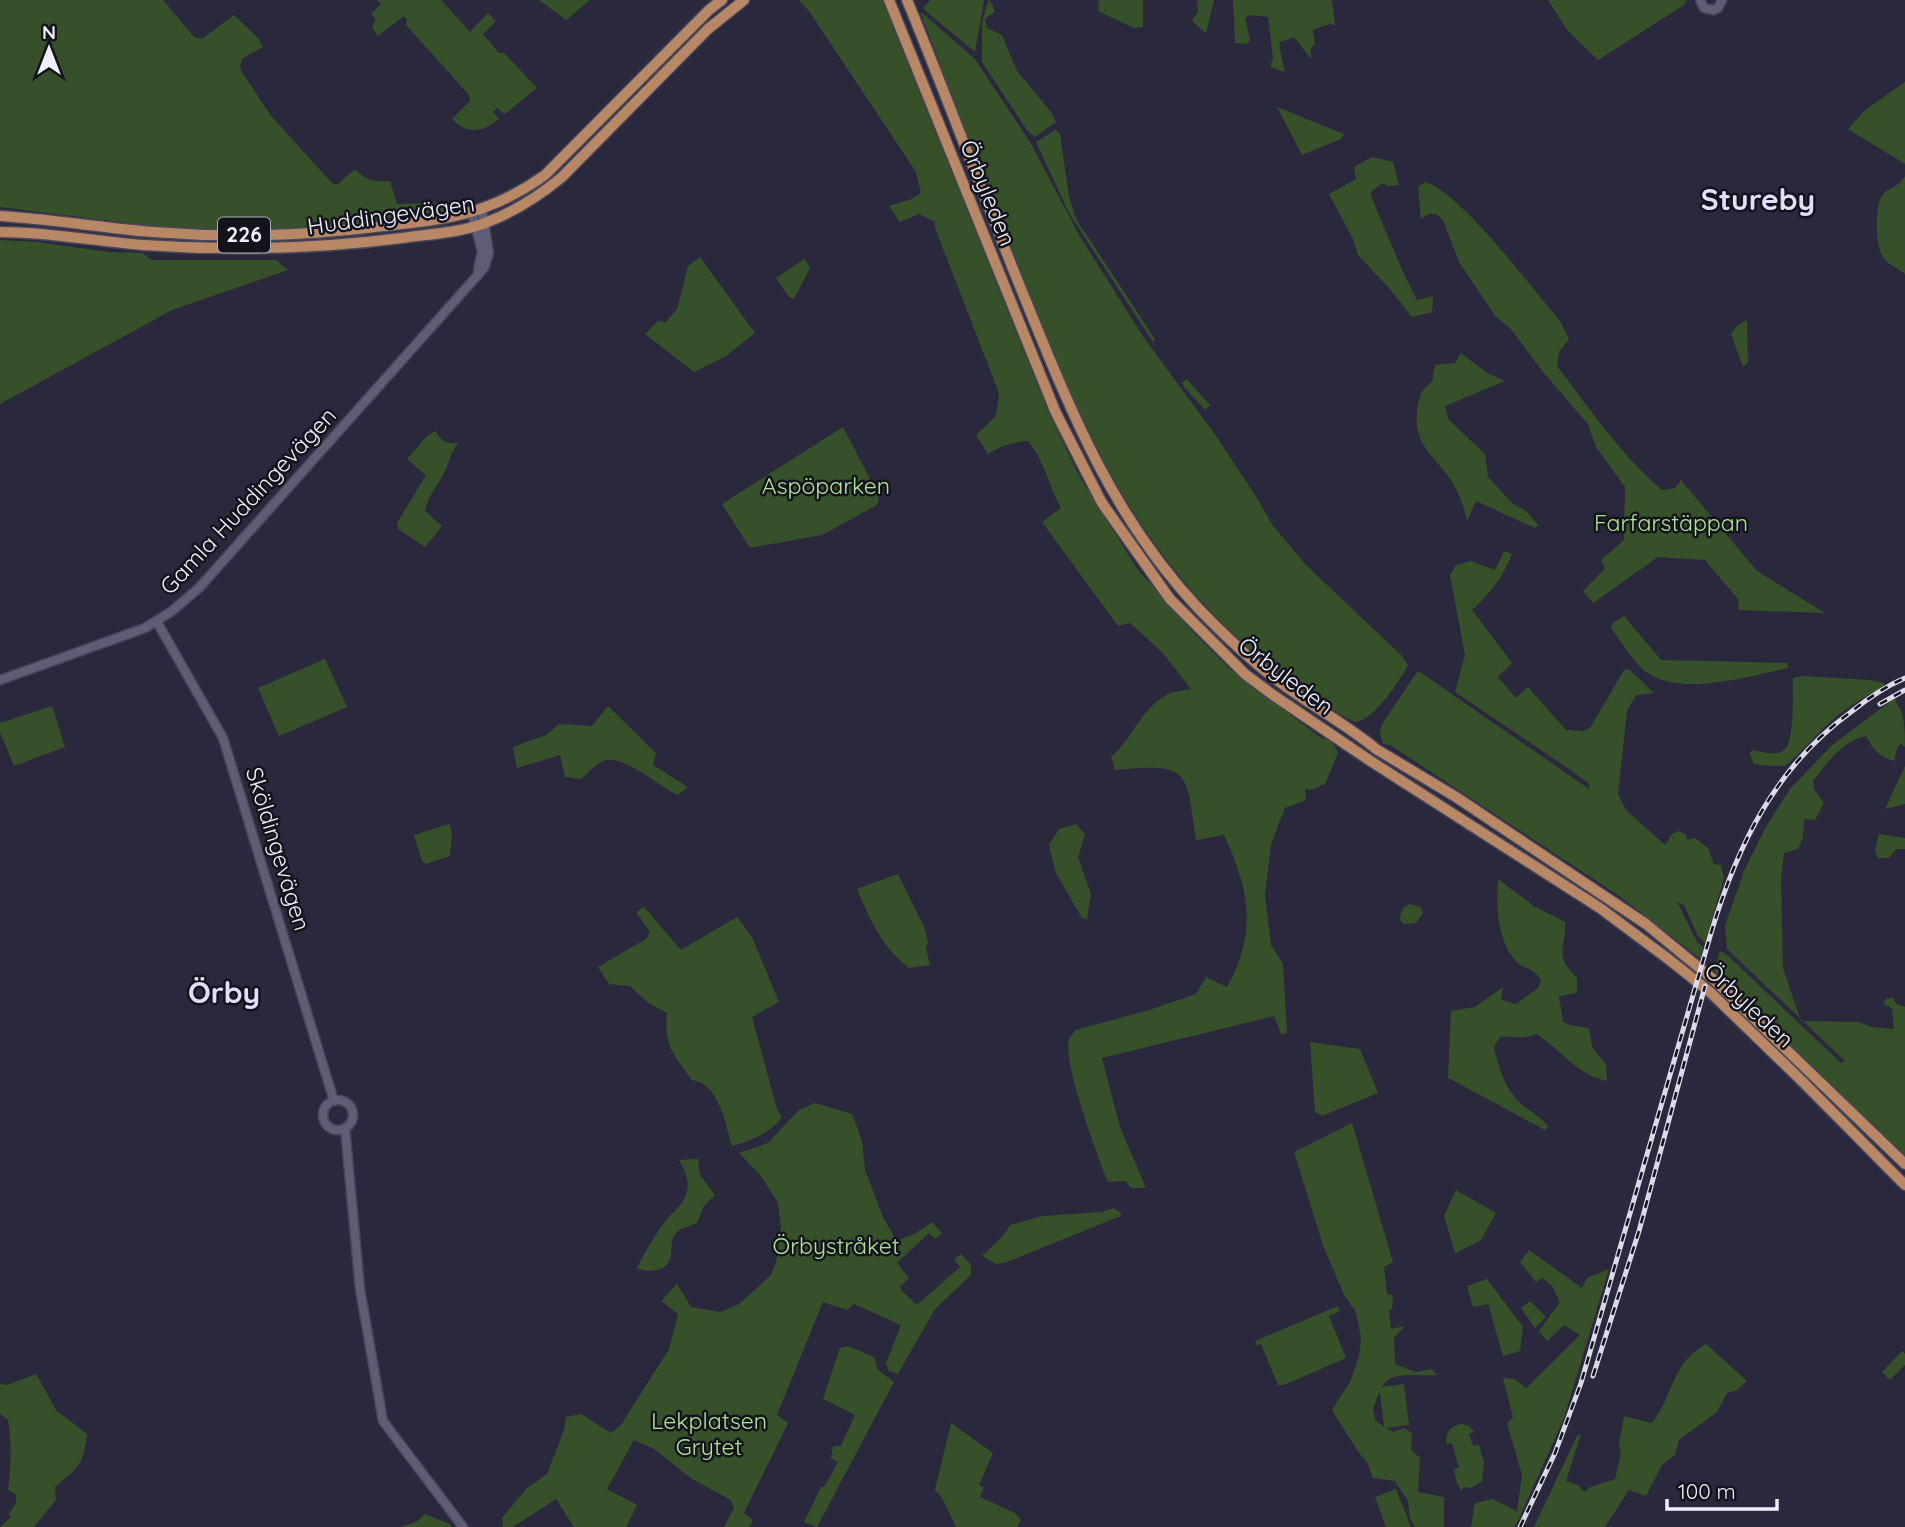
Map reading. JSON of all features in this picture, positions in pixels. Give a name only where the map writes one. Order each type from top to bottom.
[{"type":"main road","name":"Huddingevägen","points":[[0,216],[153,233],[229,236],[347,230],[443,220],[477,211],[525,190],[545,175],[722,0]]},
{"type":"main road","name":"Huddingevägen","points":[[0,232],[141,244],[253,249],[388,240],[480,224],[539,196],[562,177],[708,29],[744,0]]},
{"type":"main road","points":[[890,4],[907,1]]},
{"type":"main road","name":"Örbyleden","points":[[907,1],[1087,447],[1139,534],[1170,575],[1228,638],[1286,687],[1361,736],[1376,749],[1601,892],[1666,940],[1714,980],[1905,1164]]},
{"type":"main road","name":"Örbyleden","points":[[890,4],[1056,413],[1102,503],[1170,599],[1230,659],[1273,695],[1600,908],[1710,992],[1905,1185]]},
{"type":"main road","points":[[1352,748],[1361,736]]},
{"type":"street","points":[[1700,0],[1704,8],[1709,10],[1718,8],[1722,0]]},
{"type":"street","name":"Gamla Huddingevägen","points":[[0,680],[129,635],[157,622],[189,597],[226,559],[484,268],[489,253],[477,211]]},
{"type":"street","name":"Sköldingevägen","points":[[157,622],[223,737],[334,1101]]},
{"type":"street","name":"Sköldingevägen","points":[[334,1101],[345,1102],[352,1110],[351,1122],[345,1128],[335,1129],[324,1120],[326,1106],[334,1101]]},
{"type":"street","name":"Sköldingevägen","points":[[345,1128],[360,1289],[383,1421],[464,1527]]},
{"type":"green space","points":[[0,0],[163,0],[194,37],[202,39],[234,15],[258,38],[263,47],[243,58],[240,65],[242,72],[271,116],[333,184],[338,184],[355,169],[371,180],[390,181],[397,204],[455,202],[456,210],[292,230],[252,230],[160,227],[0,207]]},
{"type":"green space","points":[[377,0],[441,0],[470,32],[488,13],[496,21],[483,34],[499,53],[504,53],[537,88],[505,114],[497,108],[493,112],[499,119],[487,127],[476,130],[464,128],[452,119],[470,101],[469,95],[406,25],[407,19],[404,16],[378,36],[372,27],[376,19],[371,14],[381,4]]},
{"type":"green space","points":[[539,0],[590,0],[566,20]]},
{"type":"green space","points":[[799,0],[882,0],[1048,411],[1079,476],[1138,570],[1193,632],[1229,668],[1321,738],[1331,740],[1338,753],[1325,784],[1311,790],[1305,789],[1306,800],[1285,808],[1271,844],[1265,895],[1271,945],[1283,964],[1287,1033],[1281,1034],[1274,1016],[1102,1058],[1120,1127],[1144,1188],[1132,1188],[1125,1181],[1108,1182],[1076,1088],[1071,1068],[1069,1039],[1075,1030],[1196,994],[1206,977],[1227,987],[1237,967],[1246,929],[1246,910],[1239,873],[1224,835],[1196,840],[1190,798],[1180,776],[1171,770],[1158,768],[1115,770],[1111,757],[1149,708],[1171,693],[1191,689],[1163,653],[1130,623],[1118,626],[1042,522],[1061,508],[1038,456],[1028,441],[1007,445],[988,454],[976,435],[996,416],[999,393],[935,228],[935,222],[919,214],[900,222],[889,206],[912,199],[921,193],[916,172]]},
{"type":"green space","points":[[930,0],[984,0],[975,52],[923,8]]},
{"type":"green space","points":[[990,0],[995,12],[985,19],[987,28],[1002,35],[1017,71],[1051,112],[1056,122],[1035,137],[1027,130],[982,62],[982,23]]},
{"type":"green space","points":[[1099,0],[1143,0],[1143,27],[1134,28],[1098,11]]},
{"type":"green space","points":[[1197,0],[1214,0],[1206,33],[1192,21],[1198,12]]},
{"type":"green space","points":[[1233,0],[1332,0],[1335,25],[1329,24],[1313,30],[1315,44],[1311,48],[1311,59],[1294,37],[1280,42],[1285,72],[1270,67],[1273,58],[1268,17],[1250,15],[1245,18],[1250,40],[1247,44],[1235,43]]},
{"type":"green space","points":[[1548,0],[1687,0],[1684,5],[1598,60],[1567,30]]},
{"type":"green space","points":[[920,11],[975,59],[1030,142],[1079,235],[1144,338],[1214,433],[1273,526],[1306,565],[1402,656],[1408,665],[1399,681],[1370,715],[1355,722],[1327,707],[1250,649],[1203,603],[1163,555],[1129,505],[1099,453],[1049,342]]},
{"type":"green space","points":[[1905,82],[1905,164],[1848,129],[1865,110]]},
{"type":"green space","points":[[1277,107],[1344,134],[1341,139],[1302,155]]},
{"type":"green space","points":[[1056,130],[1060,134],[1069,197],[1076,219],[1151,333],[1155,340],[1153,342],[1069,213],[1036,142]]},
{"type":"green space","points":[[1372,157],[1393,162],[1399,185],[1388,186],[1382,183],[1371,192],[1371,196],[1417,300],[1433,296],[1432,312],[1412,317],[1358,255],[1353,239],[1329,194],[1356,179],[1354,167]]},
{"type":"green space","points":[[1905,176],[1905,274],[1890,264],[1880,252],[1877,225],[1881,198]]},
{"type":"green space","name":"Farfarstäppan","points":[[1425,182],[1440,190],[1477,222],[1560,321],[1569,339],[1559,352],[1557,366],[1633,462],[1662,490],[1675,488],[1681,480],[1757,571],[1825,613],[1739,610],[1738,599],[1705,560],[1658,557],[1593,603],[1583,591],[1605,569],[1601,560],[1624,540],[1625,487],[1596,447],[1588,424],[1543,372],[1510,328],[1496,317],[1459,262],[1443,220],[1436,214],[1429,214],[1421,219],[1418,187]]},
{"type":"green space","points":[[0,240],[142,253],[152,260],[276,260],[288,270],[172,310],[0,404]]},
{"type":"green space","points":[[700,257],[755,333],[726,356],[694,372],[645,334],[658,321],[666,322],[677,309],[688,266]]},
{"type":"green space","points":[[804,259],[810,268],[794,299],[789,297],[776,278]]},
{"type":"green space","points":[[1747,320],[1748,363],[1743,367],[1731,334]]},
{"type":"green space","points":[[1461,353],[1487,373],[1505,381],[1445,406],[1449,420],[1485,454],[1488,477],[1513,504],[1526,511],[1538,525],[1535,528],[1476,501],[1467,521],[1454,485],[1420,438],[1417,429],[1418,404],[1422,392],[1432,382],[1435,365],[1455,363]]},
{"type":"green space","points":[[1187,379],[1210,405],[1205,410],[1184,387],[1182,383]]},
{"type":"green space","name":"Aspöparken","points":[[843,427],[876,490],[879,497],[877,505],[822,535],[750,548],[722,504]]},
{"type":"green space","points":[[435,431],[444,441],[458,443],[426,506],[425,511],[442,526],[425,547],[398,529],[397,523],[426,475],[407,459],[427,436]]},
{"type":"green space","points":[[1504,551],[1512,554],[1504,571],[1491,591],[1472,610],[1512,663],[1498,677],[1516,698],[1528,687],[1566,730],[1583,731],[1590,728],[1624,670],[1629,669],[1654,693],[1636,695],[1627,711],[1618,794],[1626,810],[1665,845],[1672,834],[1679,831],[1686,835],[1687,840],[1695,838],[1708,848],[1714,864],[1721,865],[1724,878],[1705,943],[1698,936],[1684,905],[1677,902],[1697,942],[1703,947],[1701,959],[1618,895],[1390,745],[1383,744],[1380,732],[1382,724],[1417,672],[1420,672],[1589,789],[1589,784],[1572,771],[1455,692],[1465,655],[1450,575],[1456,565],[1471,561],[1495,570]]},
{"type":"green space","points":[[1624,616],[1661,660],[1787,663],[1788,668],[1715,683],[1676,683],[1659,679],[1640,666],[1611,628],[1613,623]]},
{"type":"green space","points":[[325,659],[347,707],[279,736],[258,688]]},
{"type":"green space","points":[[1802,676],[1870,680],[1883,683],[1884,686],[1835,718],[1786,765],[1754,764],[1749,753],[1754,750],[1775,753],[1786,748],[1791,731],[1793,678]]},
{"type":"green space","points":[[1895,698],[1902,712],[1905,747],[1901,744],[1897,748],[1894,761],[1877,752],[1866,736],[1850,742],[1829,760],[1813,781],[1814,789],[1824,803],[1815,820],[1804,819],[1803,838],[1798,849],[1784,853],[1781,878],[1783,968],[1800,1018],[1727,949],[1725,926],[1744,871],[1766,827],[1790,789],[1832,745]]},
{"type":"green space","points":[[52,706],[65,747],[14,766],[0,732],[0,723]]},
{"type":"green space","points":[[608,706],[656,753],[653,765],[688,787],[678,795],[631,766],[611,760],[600,762],[581,779],[565,777],[560,755],[517,768],[513,747],[546,735],[559,724],[592,726]]},
{"type":"green space","points":[[1905,766],[1905,804],[1885,809]]},
{"type":"green space","points":[[449,824],[452,832],[450,856],[426,864],[422,861],[414,835]]},
{"type":"green space","points":[[1076,824],[1085,834],[1078,857],[1091,894],[1087,919],[1082,918],[1056,873],[1049,845],[1059,829]]},
{"type":"green space","points":[[1879,834],[1905,838],[1905,849],[1896,849],[1889,858],[1878,858],[1875,851]]},
{"type":"green space","points":[[898,874],[924,927],[930,965],[909,968],[891,951],[878,932],[857,889]]},
{"type":"green space","points":[[1498,879],[1535,907],[1565,922],[1563,958],[1577,978],[1577,993],[1559,996],[1563,1022],[1589,1028],[1592,1047],[1606,1064],[1607,1081],[1586,1073],[1536,1034],[1500,1037],[1494,1047],[1506,1085],[1521,1104],[1548,1126],[1545,1130],[1448,1078],[1451,1011],[1475,1007],[1503,987],[1501,1000],[1516,1004],[1538,988],[1541,981],[1532,970],[1516,961],[1505,943],[1498,911]]},
{"type":"green space","points":[[1410,904],[1421,907],[1423,913],[1416,923],[1403,924],[1400,919],[1401,911]]},
{"type":"green space","points":[[644,907],[681,950],[737,917],[752,937],[779,1002],[752,1017],[777,1109],[782,1118],[760,1136],[732,1146],[715,1096],[709,1088],[692,1080],[671,1049],[666,1025],[667,1013],[647,1002],[630,986],[609,984],[598,967],[646,939],[650,932],[636,912]]},
{"type":"green space","points":[[1720,951],[1841,1063],[1845,1061],[1803,1021],[1859,1022],[1871,1027],[1894,1029],[1892,1008],[1883,1004],[1886,999],[1893,997],[1896,1004],[1905,1007],[1905,1156],[1714,971]]},
{"type":"green space","points":[[1310,1042],[1360,1049],[1378,1093],[1322,1116],[1315,1112]]},
{"type":"green space","name":"Örbystråket","points":[[815,1103],[852,1114],[862,1141],[865,1170],[883,1217],[897,1241],[932,1222],[942,1233],[935,1239],[929,1233],[897,1263],[909,1278],[900,1287],[902,1291],[917,1305],[960,1267],[954,1259],[961,1254],[971,1265],[971,1275],[935,1309],[898,1374],[889,1371],[886,1363],[901,1325],[854,1304],[847,1310],[823,1302],[777,1415],[788,1423],[744,1513],[753,1520],[749,1527],[724,1527],[734,1508],[731,1500],[692,1479],[654,1449],[634,1440],[607,1489],[637,1505],[626,1527],[574,1527],[556,1499],[513,1527],[503,1527],[502,1518],[526,1489],[547,1474],[564,1430],[566,1417],[581,1414],[611,1433],[621,1425],[669,1349],[678,1314],[661,1301],[677,1284],[691,1307],[720,1312],[739,1304],[770,1276],[776,1263],[781,1228],[778,1203],[761,1176],[739,1153],[768,1143],[799,1110]]},
{"type":"green space","points":[[1352,1123],[1393,1262],[1384,1267],[1387,1294],[1393,1295],[1392,1310],[1389,1310],[1391,1329],[1405,1326],[1394,1338],[1395,1364],[1416,1372],[1432,1369],[1437,1375],[1406,1375],[1386,1381],[1382,1387],[1404,1384],[1409,1425],[1386,1428],[1393,1432],[1405,1428],[1412,1434],[1411,1450],[1420,1458],[1418,1492],[1444,1497],[1444,1527],[1415,1527],[1410,1518],[1408,1501],[1395,1481],[1373,1478],[1367,1462],[1332,1410],[1350,1382],[1359,1357],[1361,1337],[1356,1312],[1344,1295],[1323,1245],[1294,1152]],"holes":[[[1380,1393],[1384,1427],[1375,1420],[1373,1408]]]},
{"type":"green space","points":[[698,1159],[700,1175],[715,1195],[704,1206],[697,1223],[677,1232],[672,1242],[670,1259],[665,1267],[651,1271],[637,1268],[659,1230],[686,1196],[687,1179],[679,1160]]},
{"type":"green space","points":[[1456,1190],[1496,1213],[1481,1240],[1455,1253],[1444,1216]]},
{"type":"green space","points":[[1113,1208],[1120,1212],[1121,1216],[1004,1263],[996,1264],[982,1256],[1003,1236],[1010,1225],[1043,1216],[1102,1212]]},
{"type":"green space","points":[[1529,1250],[1582,1288],[1587,1278],[1609,1269],[1564,1418],[1518,1521],[1514,1527],[1471,1527],[1475,1503],[1493,1499],[1517,1511],[1522,1475],[1507,1423],[1513,1417],[1503,1378],[1514,1379],[1526,1388],[1580,1335],[1564,1325],[1547,1341],[1539,1331],[1560,1302],[1552,1286],[1542,1278],[1536,1282],[1520,1262]]},
{"type":"green space","points":[[1487,1279],[1523,1327],[1520,1351],[1503,1356],[1488,1304],[1473,1307],[1467,1286]]},
{"type":"green space","points":[[1530,1301],[1546,1317],[1535,1328],[1521,1308]]},
{"type":"green space","points":[[1338,1306],[1340,1311],[1329,1316],[1346,1358],[1284,1385],[1278,1385],[1261,1344],[1257,1345],[1255,1341]]},
{"type":"green space","points":[[1706,1344],[1747,1381],[1737,1390],[1727,1393],[1717,1412],[1679,1440],[1675,1455],[1662,1465],[1646,1496],[1629,1490],[1605,1527],[1534,1527],[1577,1436],[1581,1434],[1566,1481],[1578,1485],[1584,1492],[1615,1479],[1621,1453],[1619,1444],[1624,1416],[1652,1423],[1679,1370],[1686,1360]]},
{"type":"green space","points":[[848,1346],[874,1357],[878,1370],[894,1382],[817,1527],[804,1522],[821,1487],[824,1487],[838,1462],[831,1458],[833,1446],[841,1446],[855,1415],[823,1399],[840,1348]]},
{"type":"green space","points":[[1902,1351],[1905,1354],[1905,1365],[1890,1380],[1882,1372]]},
{"type":"green space","points":[[36,1374],[56,1410],[87,1434],[84,1453],[75,1470],[55,1487],[56,1500],[34,1527],[0,1527],[11,1517],[9,1514],[16,1503],[16,1495],[8,1490],[10,1438],[8,1420],[0,1414],[0,1384],[7,1385]]},
{"type":"green space","points":[[951,1423],[993,1453],[979,1485],[984,1487],[980,1497],[1015,1513],[1021,1520],[1017,1527],[956,1527],[942,1498],[935,1490]]},
{"type":"green space","points":[[1462,1424],[1469,1426],[1474,1432],[1469,1434],[1473,1446],[1479,1445],[1484,1463],[1482,1481],[1471,1488],[1464,1487],[1461,1491],[1456,1480],[1454,1469],[1459,1468],[1452,1443],[1446,1444],[1450,1430]]},
{"type":"green space","points":[[1396,1489],[1411,1527],[1386,1527],[1375,1497]]},
{"type":"green space","points":[[425,1514],[452,1527],[400,1527],[416,1522]]},
{"type":"railway","points":[[1520,1527],[1555,1453],[1581,1383],[1711,933],[1721,901],[1747,839],[1780,783],[1824,734],[1857,707],[1905,678]]},
{"type":"railway","points":[[1880,704],[1905,690]]},
{"type":"railway","points":[[1593,1376],[1639,1231],[1705,986]]},
{"type":"district","name":"Stureby","points":[[1758,200]]},
{"type":"district","name":"Örby","points":[[224,993]]},
{"type":"park label","name":"Lekplatsen Grytet","points":[[709,1434]]}]
